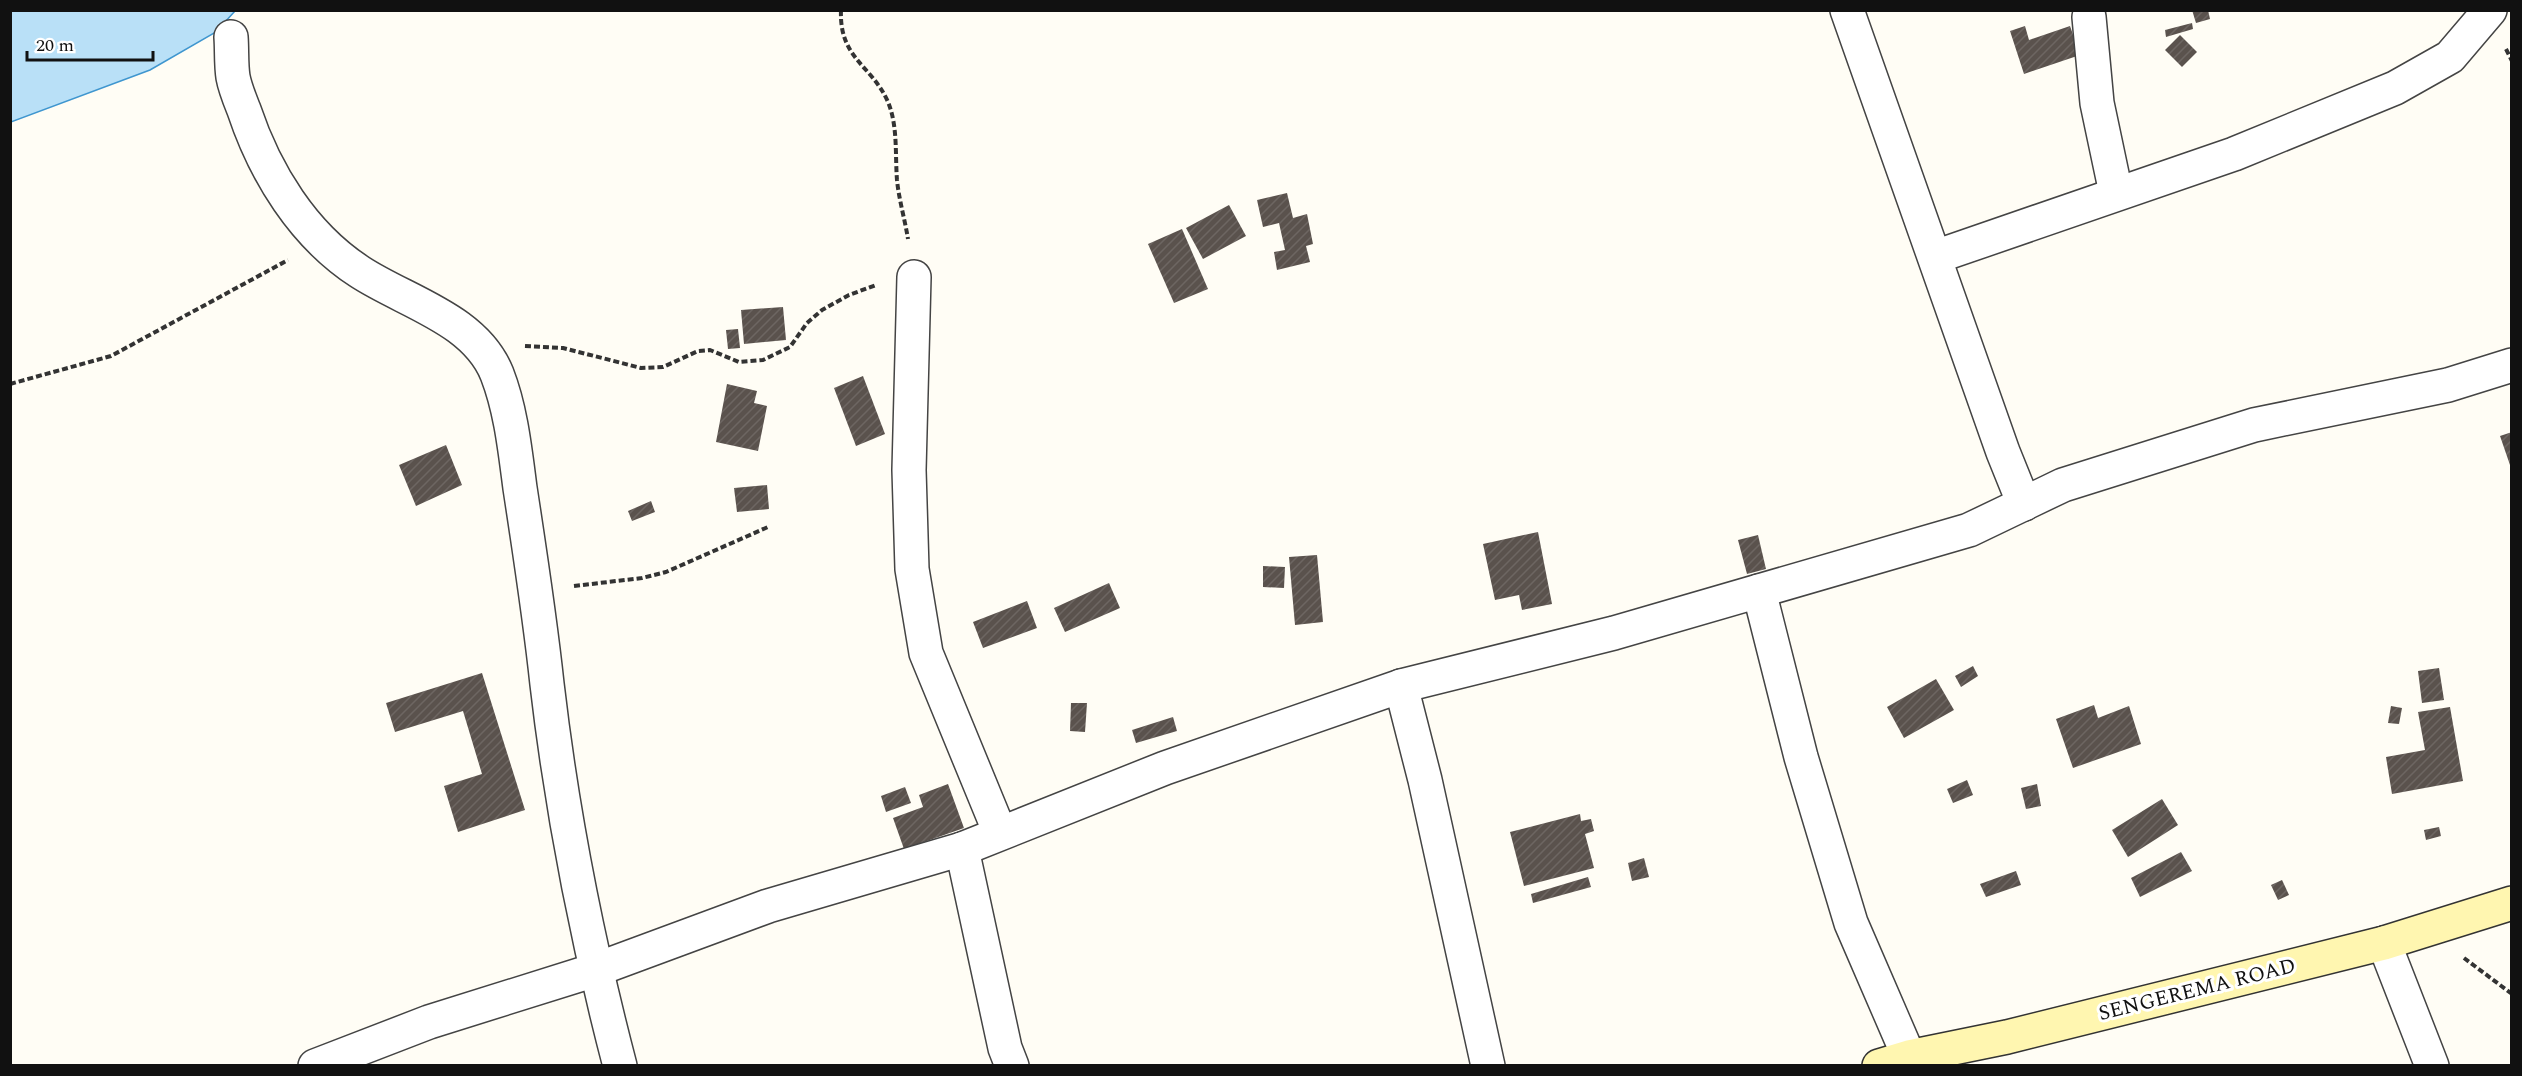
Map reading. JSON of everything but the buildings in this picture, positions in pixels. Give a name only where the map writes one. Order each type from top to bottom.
[{"type":"main road","name":"SENGEREMA ROAD","points":[[1894,1061],[2007,1037],[2384,943],[2511,903]]},
{"type":"street","points":[[1847,10],[2003,452],[2024,504]]},
{"type":"street","points":[[1935,257],[2011,233],[2116,193],[2234,154],[2395,88],[2450,57],[2490,10]]},
{"type":"street","points":[[2089,18],[2097,103],[2116,193]]},
{"type":"street","points":[[231,37],[233,79],[253,137],[271,177],[322,240],[358,271],[448,320],[480,346],[497,373],[511,425],[537,590],[568,831],[595,970],[620,1065]]},
{"type":"street","points":[[914,277],[909,470],[912,569],[926,653],[960,743],[1000,834]]},
{"type":"street","points":[[315,1065],[429,1022],[595,970],[768,906],[962,849],[1165,768],[1401,686],[1614,633],[1969,530],[2063,485],[2254,424],[2448,385],[2511,365]]},
{"type":"street","points":[[1759,591],[1801,757],[1894,1061]]},
{"type":"street","points":[[1401,686],[1431,803],[1488,1065]]},
{"type":"street","points":[[962,849],[1005,1048],[1012,1065]]},
{"type":"street","points":[[2384,943],[2432,1065]]},
{"type":"path","points":[[480,346],[563,348],[641,368],[663,367],[683,360],[698,351],[710,350],[739,362],[763,360],[790,347],[807,323],[831,304],[868,287],[914,277],[897,183],[894,121],[889,103],[878,83],[855,61],[846,43],[841,10]]},
{"type":"path","points":[[10,384],[111,356],[248,283],[322,240]]},
{"type":"path","points":[[537,590],[642,579],[666,572],[768,527]]},
{"type":"path","points":[[2427,930],[2511,994]]},
{"type":"water","points":[[11,11],[235,11],[216,32],[150,70],[11,122]]}]
